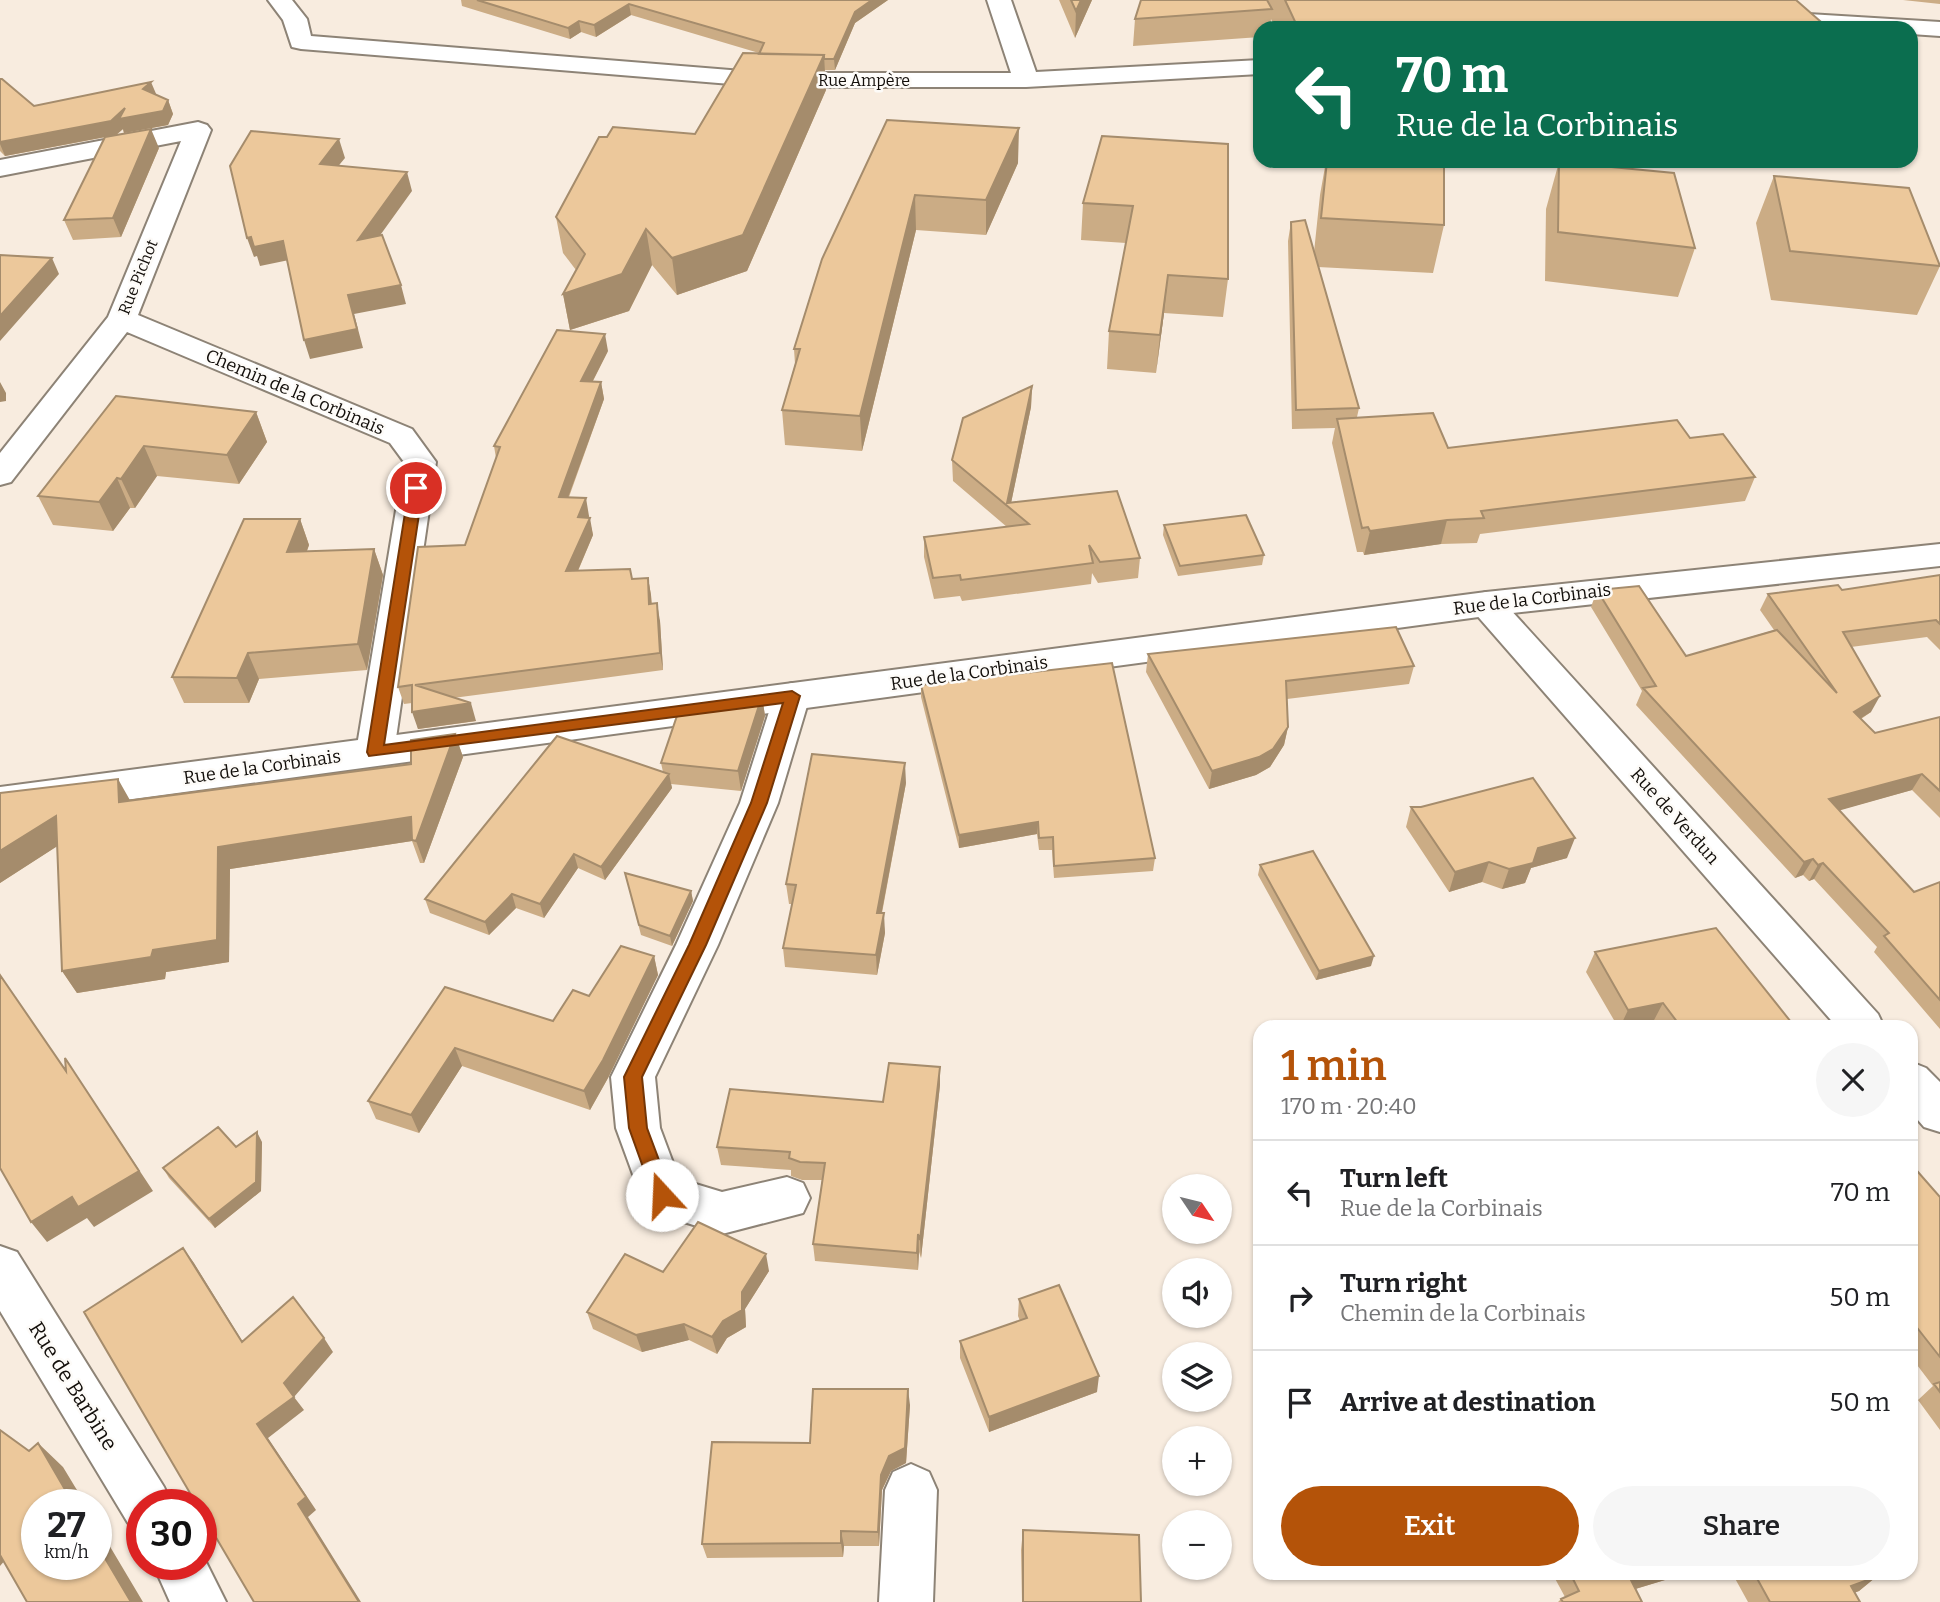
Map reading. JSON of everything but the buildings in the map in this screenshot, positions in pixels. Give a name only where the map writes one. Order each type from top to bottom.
[{"type":"street","name":"Rue Ampère","points":[[280,0],[295,19],[302,42],[768,80],[1026,79],[1253,67]]},
{"type":"street","points":[[999,0],[1026,79]]},
{"type":"street","points":[[1868,0],[1872,21]]},
{"type":"street","points":[[1780,21],[1812,21]]},
{"type":"street","points":[[1918,27],[1940,29]]},
{"type":"street","name":"Rue Pichot","points":[[0,168],[198,130],[122,318],[0,475]]},
{"type":"street","name":"Chemin de la Corbinais","points":[[122,318],[401,436],[420,462],[375,752]]},
{"type":"street","name":"Rue de la Corbinais","points":[[0,802],[1486,604],[1940,555]]},
{"type":"street","name":"Rue de Verdun","points":[[1486,604],[1857,1020]]},
{"type":"street","points":[[787,1198],[722,1213],[662,1195],[638,1128],[633,1077],[697,945],[759,803],[792,696]]},
{"type":"street","points":[[1918,1089],[1940,1113]]},
{"type":"street","name":"Rue de Barbine","points":[[0,1268],[136,1489]]},
{"type":"street","points":[[906,1602],[911,1490]]},
{"type":"street","points":[[187,1580],[199,1602]]},
{"type":"route","points":[[416,488],[375,752],[792,696],[759,803],[697,945],[633,1077],[638,1128],[662,1195]]}]
